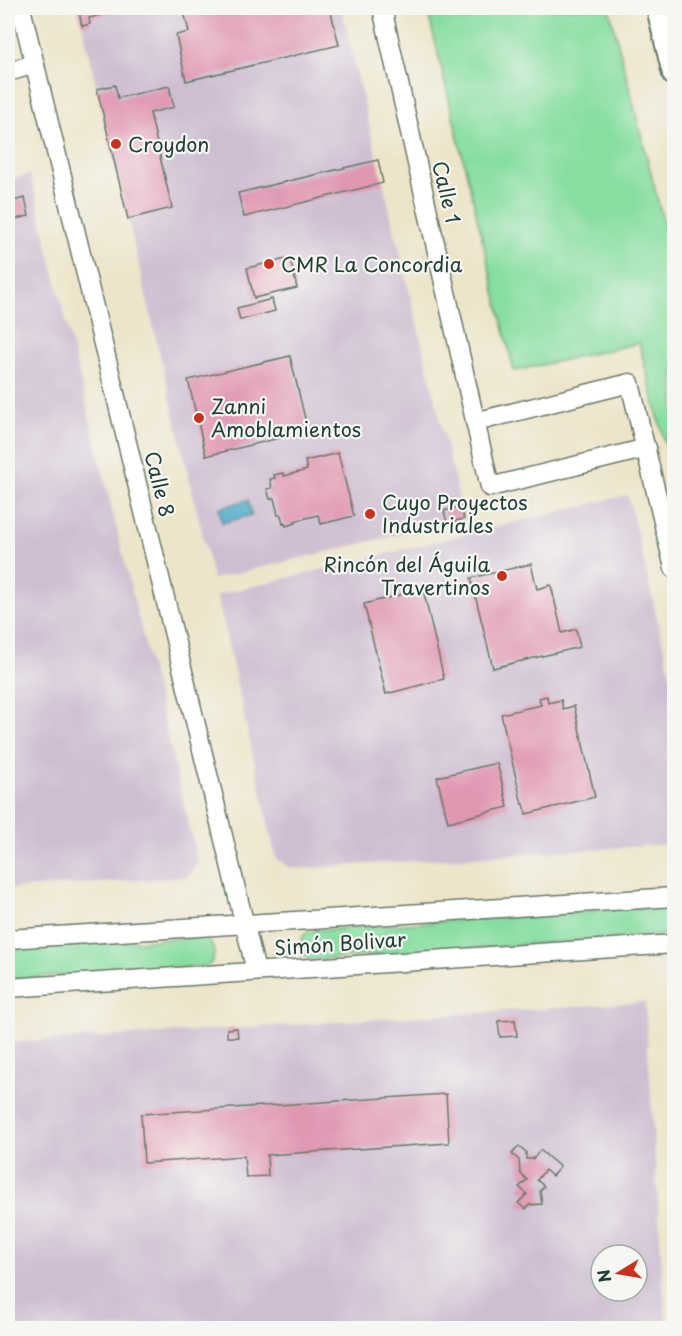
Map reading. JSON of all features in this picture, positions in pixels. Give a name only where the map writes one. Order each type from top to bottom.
[{"type":"street","name":"Calle 8","points":[[21,8],[256,972]]},
{"type":"street","name":"Calle 1","points":[[382,8],[490,487],[647,448]]},
{"type":"street","points":[[658,8],[675,74]]},
{"type":"street","points":[[8,72],[35,64]]},
{"type":"street","points":[[475,422],[630,383],[675,568]]},
{"type":"street","name":"Simón Bolivar","points":[[8,939],[675,897]]},
{"type":"street","name":"Simón Bolivar","points":[[8,988],[675,944]]},
{"type":"shaded area","points":[[78,8],[341,8],[464,519],[213,579]]},
{"type":"shaded area","points":[[30,174],[198,862],[187,877],[8,889],[8,181]]},
{"type":"shaded area","name":"Rincón del Águila Travertinos","points":[[628,495],[674,691],[674,844],[291,869],[276,858],[217,595]]},
{"type":"shaded area","points":[[645,1002],[666,1328],[8,1328],[8,1043]]},
{"type":"green space","points":[[427,8],[609,8],[674,264],[674,478],[639,343],[514,371]]},
{"type":"green space","points":[[674,905],[674,934],[309,960],[301,946],[302,938],[307,931]]},
{"type":"green space","points":[[204,937],[214,951],[213,959],[208,966],[8,979],[8,949]]},
{"type":"water","points":[[248,500],[252,515],[222,523],[219,508]]},
{"type":"building","points":[[78,8],[128,8],[89,18],[90,24],[82,26]]},
{"type":"building","points":[[183,8],[330,8],[339,45],[186,81],[176,35],[189,32]]},
{"type":"building","points":[[115,85],[118,98],[169,86],[174,107],[150,113],[172,208],[128,219],[97,89]]},
{"type":"building","points":[[378,160],[383,183],[244,217],[238,193]]},
{"type":"building","points":[[25,198],[29,216],[8,221],[8,202]]},
{"type":"building","points":[[290,258],[297,288],[254,298],[247,268]]},
{"type":"building","points":[[272,299],[275,311],[240,320],[237,308]]},
{"type":"building","points":[[290,356],[308,431],[206,456],[188,380]]},
{"type":"building","points":[[338,453],[354,516],[321,524],[318,515],[295,521],[296,523],[286,526],[285,523],[283,524],[274,498],[270,499],[267,489],[272,488],[270,479],[275,478],[274,475],[283,473],[284,476],[307,470],[305,461]]},
{"type":"building","points":[[461,506],[464,519],[447,523],[444,511]]},
{"type":"building","points":[[531,564],[537,589],[551,585],[562,633],[576,629],[580,647],[493,668],[471,578]]},
{"type":"building","points":[[423,589],[444,679],[386,694],[364,604]]},
{"type":"building","points":[[547,696],[548,703],[561,700],[563,709],[574,706],[595,797],[526,814],[501,714],[541,705],[539,698]]},
{"type":"building","points":[[497,763],[508,807],[448,822],[437,777]]},
{"type":"building","points":[[515,1020],[517,1036],[500,1037],[498,1021]]},
{"type":"building","points":[[237,1028],[238,1037],[227,1037],[227,1029]]},
{"type":"building","points":[[446,1094],[449,1143],[267,1155],[268,1176],[246,1177],[244,1156],[144,1163],[141,1114]]},
{"type":"building","points":[[519,1146],[526,1152],[526,1159],[533,1159],[540,1150],[560,1167],[552,1176],[545,1170],[537,1180],[544,1186],[540,1191],[542,1204],[529,1205],[526,1209],[518,1203],[527,1194],[519,1187],[527,1180],[520,1173],[519,1160],[512,1154]]},
{"type":"place","name":"Croydon","points":[[116,144]]},
{"type":"place","name":"CMR La Concordia","points":[[269,264]]},
{"type":"place","name":"Zanni Amoblamientos","points":[[199,418]]},
{"type":"place","name":"Cuyo Proyectos Industriales","points":[[370,514]]},
{"type":"place","name":"Rincón del Águila Travertinos","points":[[502,576]]}]
